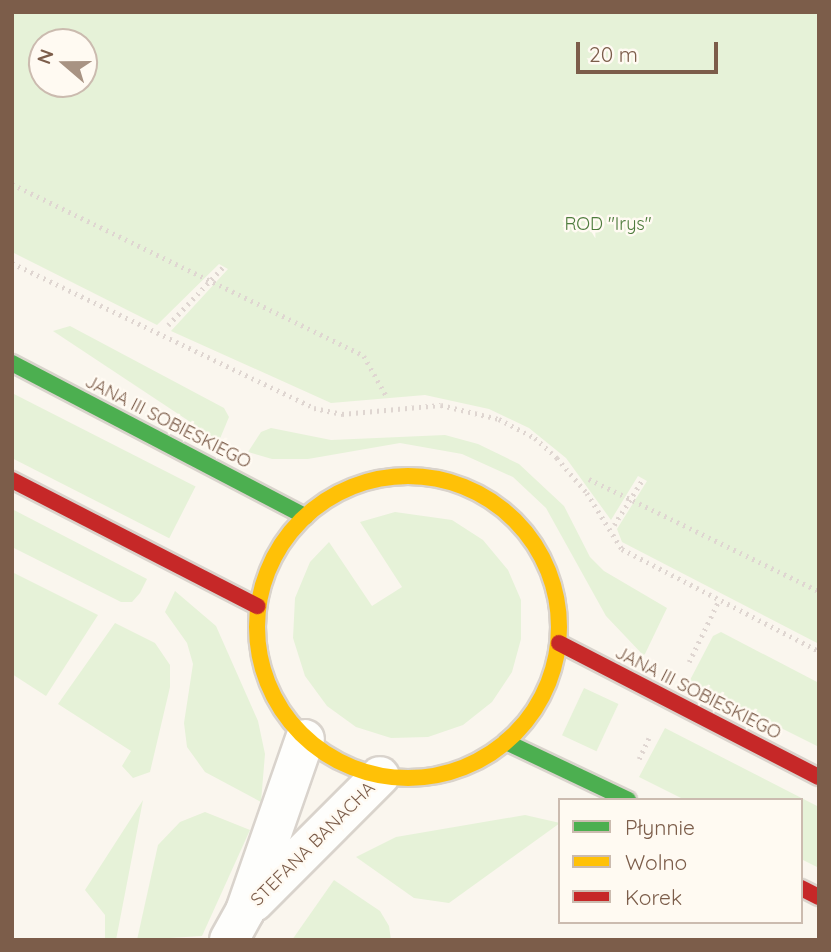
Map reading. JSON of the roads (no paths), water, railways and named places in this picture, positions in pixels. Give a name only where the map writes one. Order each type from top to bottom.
[{"type":"street","name":"JANA III SOBIESKIEGO","points":[[12,363],[305,516]]},
{"type":"street","points":[[416,475],[455,482],[482,494],[526,531],[542,556],[554,583],[559,643],[545,692],[532,714],[506,743],[469,766],[425,778],[380,776],[340,763],[305,738],[282,711],[265,678],[257,643],[257,606],[266,573],[282,542],[305,516],[338,493],[376,478],[416,475]]},
{"type":"street","points":[[12,480],[257,606]]},
{"type":"street","name":"JANA III SOBIESKIEGO","points":[[559,643],[819,776]]},
{"type":"street","name":"STEFANA BANACHA","points":[[237,925],[305,738]]},
{"type":"street","points":[[506,743],[624,798]]},
{"type":"street","name":"STEFANA BANACHA","points":[[237,925],[380,776]]},
{"type":"street","points":[[803,889],[819,897]]},
{"type":"park label","name":"ROD \"Irys\"","points":[[608,224]]}]
